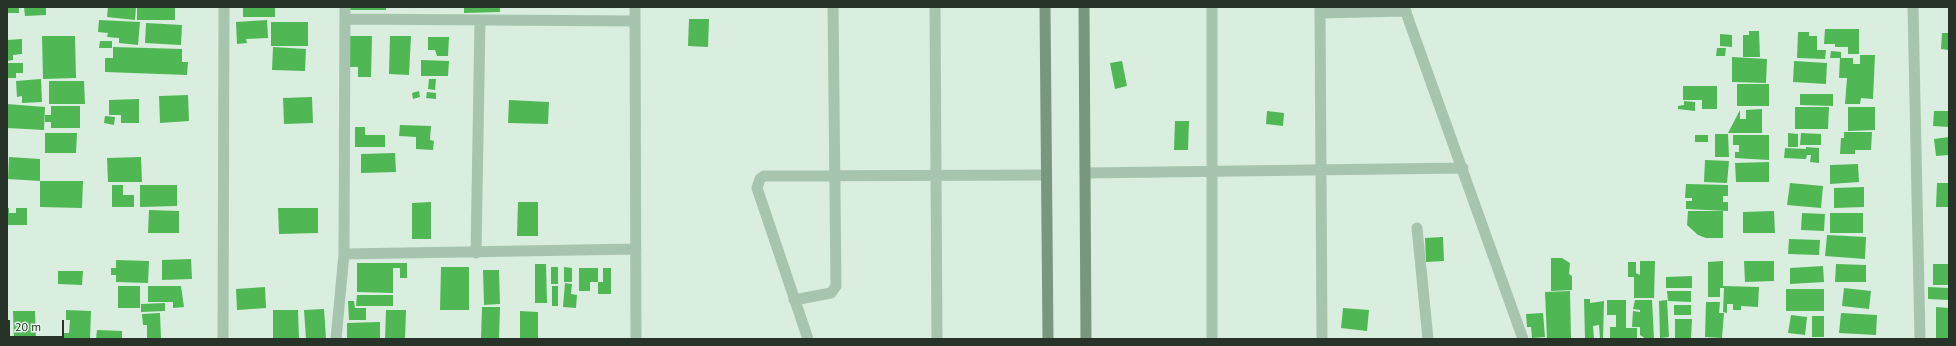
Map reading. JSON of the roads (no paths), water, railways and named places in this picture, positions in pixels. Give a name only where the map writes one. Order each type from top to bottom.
[{"type":"main road","points":[[1045,7],[1048,339]]},
{"type":"main road","points":[[1084,7],[1086,339]]},
{"type":"street","points":[[223,339],[224,7]]},
{"type":"street","points":[[336,339],[344,254],[345,7]]},
{"type":"street","points":[[635,7],[636,339]]},
{"type":"street","points":[[794,300],[831,293],[836,286],[833,7]]},
{"type":"street","points":[[935,7],[937,339]]},
{"type":"street","points":[[1212,7],[1212,339]]},
{"type":"street","points":[[1913,7],[1920,339]]},
{"type":"street","points":[[1322,339],[1320,10],[1405,9],[1523,339]]},
{"type":"street","points":[[345,19],[635,21]]},
{"type":"street","points":[[476,253],[480,21]]},
{"type":"street","points":[[1085,173],[1463,168]]},
{"type":"street","points":[[808,339],[757,188],[757,183],[764,176],[1046,175]]},
{"type":"street","points":[[1417,228],[1428,339]]},
{"type":"street","points":[[344,254],[476,253],[636,249]]}]
